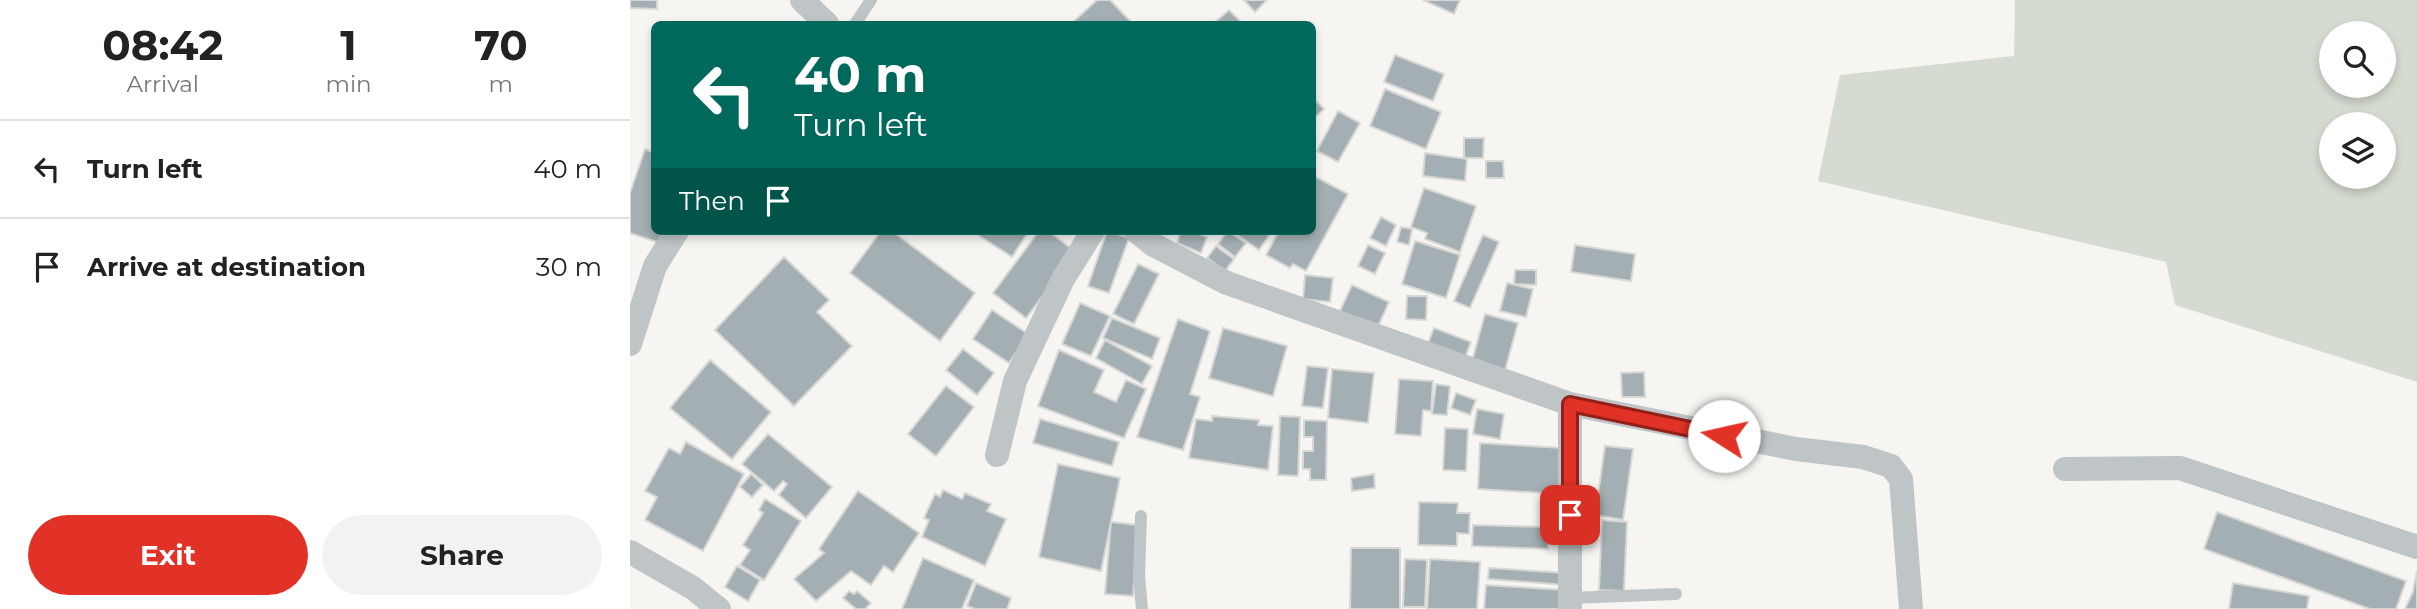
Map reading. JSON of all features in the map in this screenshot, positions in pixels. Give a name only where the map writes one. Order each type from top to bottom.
[{"type":"street","points":[[802,0],[824,21]]},
{"type":"street","points":[[630,344],[655,266],[674,235]]},
{"type":"street","points":[[997,455],[1015,381],[1063,279],[1090,235]]},
{"type":"street","points":[[1141,235],[1152,244],[1227,283],[1570,404],[1742,440],[1863,457],[1891,466],[1901,479],[1911,609]]},
{"type":"street","points":[[1570,404],[1570,603]]},
{"type":"street","points":[[2065,469],[2180,468],[2417,547]]},
{"type":"street","points":[[630,552],[693,588],[719,609]]},
{"type":"lane","points":[[857,21],[871,0]]},
{"type":"lane","points":[[1141,516],[1139,576],[1142,609]]},
{"type":"lane","points":[[1570,603],[1676,594]]},
{"type":"shaded area","points":[[2015,0],[2417,0],[2417,382],[2175,305],[2166,262],[1818,181],[1840,75],[2014,56]]},
{"type":"building","points":[[630,0],[657,0],[657,9],[630,8]]},
{"type":"building","points":[[1097,0],[1110,0],[1130,21],[1074,21]]},
{"type":"building","points":[[1244,0],[1267,0],[1255,12]]},
{"type":"building","points":[[1423,0],[1460,0],[1454,14]]},
{"type":"building","points":[[1229,10],[1240,21],[1216,21]]},
{"type":"building","points":[[1395,55],[1444,74],[1433,101],[1384,82]]},
{"type":"building","points":[[1385,89],[1441,112],[1426,149],[1370,126]]},
{"type":"building","points":[[1316,101],[1324,109],[1316,116]]},
{"type":"building","points":[[1338,111],[1360,123],[1338,162],[1317,151]]},
{"type":"building","points":[[1464,138],[1484,138],[1483,158],[1464,158]]},
{"type":"building","points":[[645,149],[651,152],[651,235],[666,235],[663,244],[630,233],[630,193]]},
{"type":"building","points":[[1425,153],[1467,159],[1465,181],[1423,176]]},
{"type":"building","points":[[1486,161],[1503,161],[1504,178],[1486,178]]},
{"type":"building","points":[[1316,177],[1348,194],[1306,271],[1293,264],[1290,268],[1266,255],[1277,235],[1316,235]]},
{"type":"building","points":[[1424,188],[1476,206],[1460,252],[1425,239],[1427,233],[1411,227]]},
{"type":"building","points":[[1381,217],[1396,225],[1386,246],[1370,238]]},
{"type":"building","points":[[1401,227],[1412,229],[1409,245],[1397,242]]},
{"type":"building","points":[[878,235],[897,235],[975,293],[940,341],[850,273]]},
{"type":"building","points":[[978,235],[1026,235],[1012,257]]},
{"type":"building","points":[[1036,235],[1053,235],[1076,252],[1026,318],[993,293]]},
{"type":"building","points":[[1106,235],[1129,238],[1109,293],[1088,286]]},
{"type":"building","points":[[1180,235],[1207,237],[1201,253],[1177,243]]},
{"type":"building","points":[[1225,235],[1234,235],[1246,243],[1235,257],[1218,244]]},
{"type":"building","points":[[1238,235],[1269,235],[1259,250]]},
{"type":"building","points":[[1483,235],[1499,242],[1470,308],[1454,301]]},
{"type":"building","points":[[1415,241],[1460,255],[1446,298],[1402,284]]},
{"type":"building","points":[[1368,245],[1385,253],[1375,274],[1358,266]]},
{"type":"building","points":[[1575,245],[1635,254],[1631,281],[1571,272]]},
{"type":"building","points":[[1216,246],[1234,259],[1225,271],[1207,258]]},
{"type":"building","points":[[784,257],[829,300],[817,312],[852,346],[794,406],[715,330]]},
{"type":"building","points":[[1138,264],[1159,274],[1134,324],[1113,314]]},
{"type":"building","points":[[1515,270],[1536,270],[1536,285],[1514,284]]},
{"type":"building","points":[[1305,275],[1333,278],[1330,302],[1303,299]]},
{"type":"building","points":[[1507,283],[1533,289],[1526,317],[1500,311]]},
{"type":"building","points":[[1352,285],[1389,302],[1377,329],[1339,313]]},
{"type":"building","points":[[1407,296],[1427,296],[1426,320],[1406,319]]},
{"type":"building","points":[[1080,303],[1110,316],[1091,356],[1062,344]]},
{"type":"building","points":[[992,310],[1028,334],[1009,363],[973,339]]},
{"type":"building","points":[[1485,314],[1518,323],[1505,370],[1472,361]]},
{"type":"building","points":[[1112,318],[1160,338],[1152,359],[1103,338]]},
{"type":"building","points":[[1178,319],[1210,331],[1190,394],[1200,397],[1183,450],[1137,437]]},
{"type":"building","points":[[1223,328],[1287,346],[1273,396],[1209,378]]},
{"type":"building","points":[[1434,328],[1471,342],[1464,360],[1427,346]]},
{"type":"building","points":[[1105,340],[1152,366],[1142,384],[1096,358]]},
{"type":"building","points":[[963,349],[994,373],[977,395],[946,370]]},
{"type":"building","points":[[1059,350],[1104,370],[1094,392],[1116,402],[1126,380],[1146,389],[1124,438],[1038,406]]},
{"type":"building","points":[[710,360],[771,412],[732,459],[670,408]]},
{"type":"building","points":[[1307,366],[1328,368],[1323,408],[1302,406]]},
{"type":"building","points":[[1332,369],[1374,373],[1368,423],[1328,418]]},
{"type":"building","points":[[1644,372],[1645,397],[1622,397],[1621,373]]},
{"type":"building","points":[[1399,379],[1433,381],[1431,411],[1423,410],[1421,436],[1395,434]]},
{"type":"building","points":[[1436,384],[1450,386],[1447,415],[1432,414]]},
{"type":"building","points":[[946,386],[974,407],[936,456],[908,434]]},
{"type":"building","points":[[1456,393],[1476,400],[1470,415],[1451,408]]},
{"type":"building","points":[[1477,409],[1504,414],[1500,439],[1473,434]]},
{"type":"building","points":[[1212,416],[1259,420],[1258,425],[1273,426],[1268,470],[1189,458],[1196,419],[1212,421]]},
{"type":"building","points":[[1280,416],[1300,417],[1298,476],[1278,475]]},
{"type":"building","points":[[1040,419],[1119,442],[1112,466],[1033,443]]},
{"type":"building","points":[[1304,420],[1327,421],[1326,480],[1310,480],[1310,469],[1303,469],[1303,451],[1313,451],[1313,437],[1304,437]]},
{"type":"building","points":[[1445,428],[1468,429],[1466,471],[1443,470]]},
{"type":"building","points":[[768,434],[832,487],[806,518],[779,495],[787,484],[783,481],[774,491],[742,464]]},
{"type":"building","points":[[686,442],[744,474],[703,551],[645,520],[657,497],[645,491],[669,448],[680,454]]},
{"type":"building","points":[[1480,443],[1563,448],[1560,494],[1478,489]]},
{"type":"building","points":[[1605,446],[1633,449],[1623,520],[1595,515]]},
{"type":"building","points":[[1058,464],[1120,478],[1101,571],[1039,557]]},
{"type":"building","points":[[751,474],[763,485],[752,497],[740,487]]},
{"type":"building","points":[[1374,474],[1375,488],[1352,491],[1351,478]]},
{"type":"building","points":[[943,490],[962,499],[965,493],[991,504],[987,511],[1006,519],[985,566],[922,537],[929,520],[924,518],[935,494],[940,497]]},
{"type":"building","points":[[858,491],[919,533],[893,572],[884,566],[871,585],[851,571],[816,601],[794,579],[824,553],[819,549]]},
{"type":"building","points":[[765,499],[801,521],[764,580],[740,565],[750,550],[743,545],[763,513],[759,510]]},
{"type":"building","points":[[1419,502],[1458,503],[1457,513],[1470,513],[1469,534],[1457,533],[1457,546],[1418,545]]},
{"type":"building","points":[[2217,512],[2406,581],[2396,609],[2370,609],[2204,549]]},
{"type":"building","points":[[1602,520],[1627,522],[1624,591],[1599,590]]},
{"type":"building","points":[[1111,522],[1138,525],[1133,596],[1105,594]]},
{"type":"building","points":[[1473,525],[1549,527],[1548,549],[1472,546]]},
{"type":"building","points":[[1351,548],[1400,548],[1400,609],[1350,609]]},
{"type":"building","points":[[923,558],[974,580],[962,609],[902,609]]},
{"type":"building","points":[[1405,559],[1427,560],[1425,607],[1403,607]]},
{"type":"building","points":[[1430,559],[1480,562],[1477,609],[1427,609]]},
{"type":"building","points":[[737,566],[760,580],[748,601],[725,587]]},
{"type":"building","points":[[1489,568],[1567,573],[1566,585],[1488,579]]},
{"type":"building","points":[[2417,571],[2417,609],[2405,609],[2413,592]]},
{"type":"building","points":[[976,583],[1011,598],[1007,609],[975,609],[967,606]]},
{"type":"building","points":[[2233,583],[2309,596],[2307,609],[2229,609]]},
{"type":"building","points":[[1486,585],[1565,590],[1563,609],[1484,609]]},
{"type":"building","points":[[849,591],[854,594],[857,591],[871,603],[865,609],[856,609],[843,598]]},
{"type":"route","points":[[1570,515],[1570,404],[1724,436]]}]
